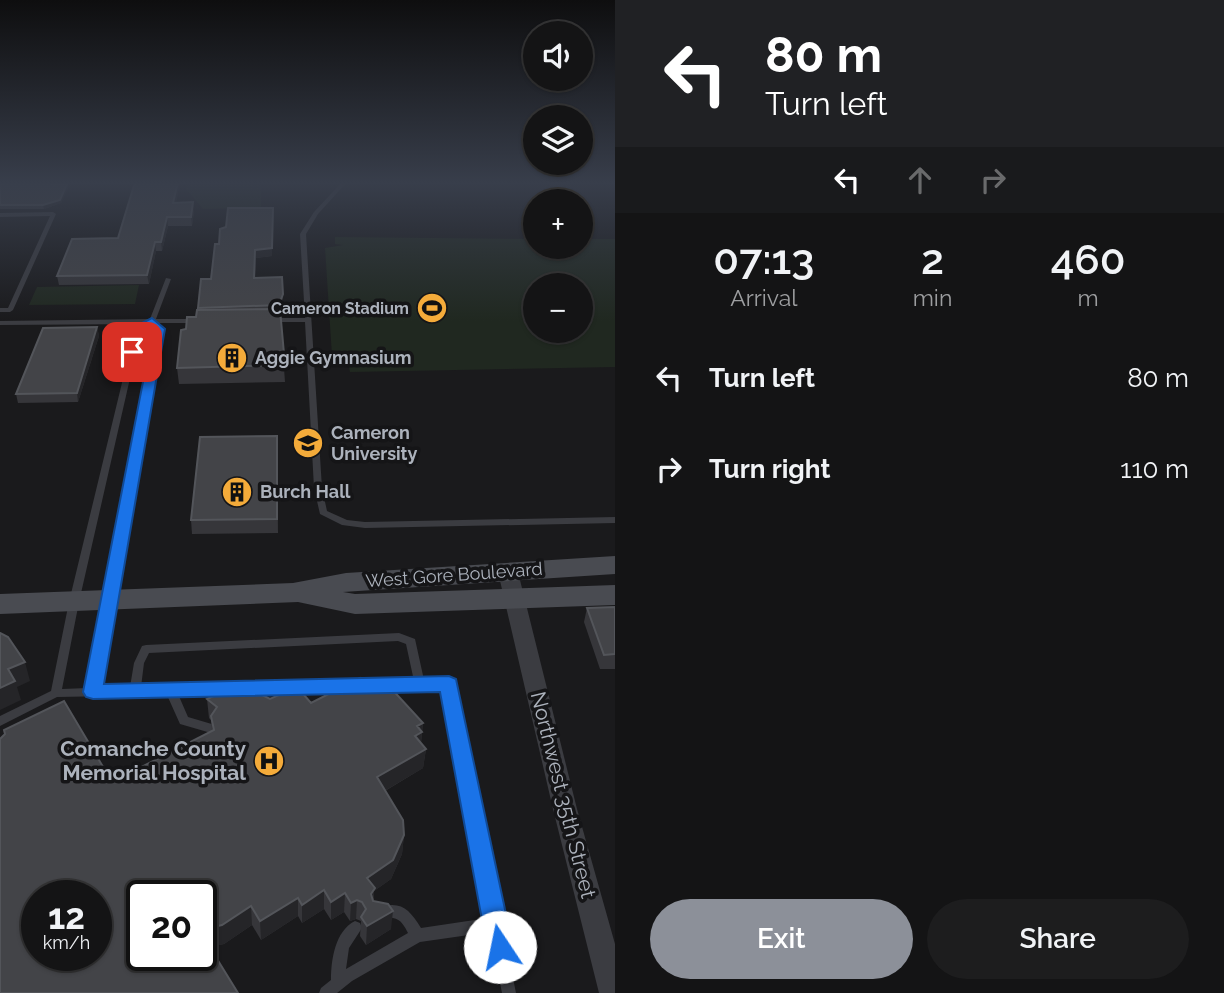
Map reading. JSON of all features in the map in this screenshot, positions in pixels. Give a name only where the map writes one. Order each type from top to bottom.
[{"type":"main road","name":"West Gore Boulevard","points":[[0,604],[293,593],[355,604],[511,585],[615,565]]},
{"type":"main road","name":"West Gore Boulevard","points":[[511,585],[615,595]]},
{"type":"street","name":"Northwest 35th Street","points":[[511,585],[565,809],[614,993]]},
{"type":"lane","points":[[1,326],[47,228]]},
{"type":"lane","points":[[307,228],[303,234],[308,320],[319,504],[323,512],[345,523],[365,525],[615,520]]},
{"type":"lane","points":[[56,693],[74,602],[138,329],[152,322],[168,279]]},
{"type":"lane","points":[[0,310],[10,310]]},
{"type":"lane","points":[[259,321],[308,320]]},
{"type":"lane","points":[[1,326],[209,321]]},
{"type":"lane","points":[[93,692],[159,329],[152,322]]},
{"type":"lane","points":[[135,691],[139,663],[146,649],[400,637],[411,642],[420,685]]},
{"type":"lane","points":[[0,721],[56,693],[170,690],[258,693],[449,684],[509,993]]},
{"type":"lane","points":[[170,690],[184,721],[211,728]]},
{"type":"lane","points":[[379,914],[394,911],[406,917],[418,935]]},
{"type":"lane","points":[[326,993],[418,935],[496,924]]},
{"type":"lane","points":[[338,983],[338,960],[344,940],[355,928]]},
{"type":"shaded area","name":"Cameron Stadium","points":[[335,237],[523,239],[523,259],[593,259],[593,239],[615,239],[615,367],[350,372],[348,362],[357,361],[349,356],[332,356],[325,248],[343,245],[335,244]]},
{"type":"shaded area","points":[[139,285],[135,304],[29,305],[37,287]]},
{"type":"building","points":[[121,228],[164,228],[161,242],[155,242],[147,275],[57,276],[72,239],[118,238]]},
{"type":"building","points":[[272,228],[272,248],[255,250],[254,278],[282,277],[283,294],[279,305],[198,308],[201,279],[211,279],[215,244],[219,244],[220,229]]},
{"type":"building","points":[[280,309],[285,365],[177,368],[181,330],[186,329],[187,317],[196,317],[197,310]]},
{"type":"building","points":[[97,327],[77,393],[16,394],[43,328]]},
{"type":"building","name":"Burch Hall","points":[[277,436],[277,519],[191,520],[200,437]]},
{"type":"building","points":[[615,607],[615,654],[604,655],[587,608]]},
{"type":"building","points":[[0,633],[8,637],[25,662],[8,669],[15,681],[0,688]]},
{"type":"building","name":"Comanche County Memorial Hospital","points":[[360,678],[369,688],[377,684],[382,690],[389,686],[423,723],[417,726],[422,732],[415,736],[426,749],[377,777],[403,820],[404,835],[393,860],[367,878],[375,888],[371,894],[373,901],[388,904],[393,911],[367,926],[361,917],[366,909],[362,902],[357,900],[351,903],[345,893],[331,902],[324,890],[302,905],[298,898],[260,921],[251,906],[217,926],[217,880],[126,880],[126,971],[217,971],[217,959],[238,993],[0,993],[0,739],[5,734],[4,730],[64,701],[112,782],[214,730],[211,716],[217,707],[207,699],[241,683],[245,685],[248,695],[260,694],[270,699],[297,687],[311,703]]},
{"type":"place","name":"Cameron Stadium","points":[[432,308]]},
{"type":"place","name":"Aggie Gymnasium","points":[[232,358]]},
{"type":"place","name":"Cameron University","points":[[308,443]]},
{"type":"place","name":"Burch Hall","points":[[237,492]]},
{"type":"place","name":"Comanche County Memorial Hospital","points":[[269,761]]},
{"type":"route","points":[[132,352],[138,329],[152,322],[159,329],[93,692],[449,684],[500,947]]}]
